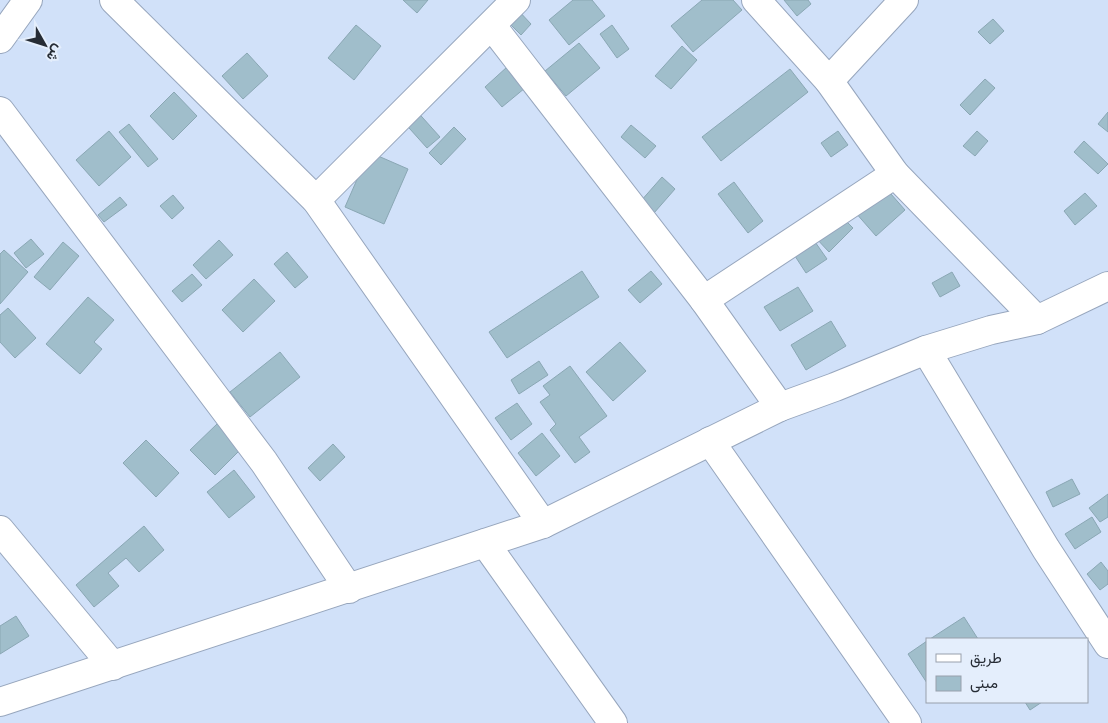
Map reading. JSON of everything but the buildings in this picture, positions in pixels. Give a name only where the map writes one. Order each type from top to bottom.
[{"type":"street","points":[[0,39],[28,0]]},
{"type":"street","points":[[114,0],[316,200],[543,524]]},
{"type":"street","points":[[316,200],[516,0]]},
{"type":"street","points":[[756,0],[829,82],[895,174],[1037,320]]},
{"type":"street","points":[[829,82],[904,0]]},
{"type":"street","points":[[492,26],[704,300],[780,407]]},
{"type":"street","points":[[0,111],[264,462],[349,589]]},
{"type":"street","points":[[704,300],[895,174]]},
{"type":"street","points":[[0,702],[543,524],[780,407],[836,387],[926,350],[991,330],[1037,320],[1108,286]]},
{"type":"street","points":[[926,350],[1046,549],[1108,644]]},
{"type":"street","points":[[710,441],[907,723]]},
{"type":"street","points":[[0,530],[113,666]]},
{"type":"street","points":[[485,543],[613,723]]}]
